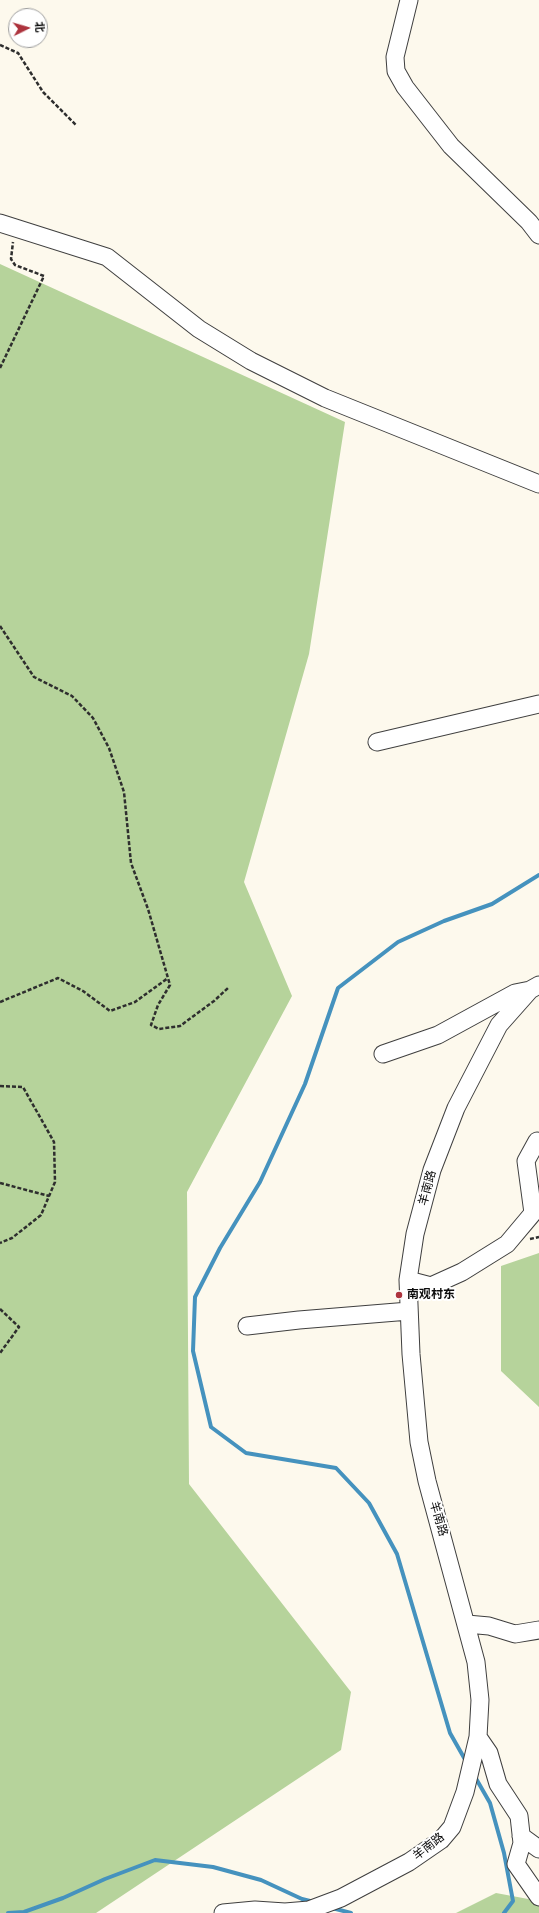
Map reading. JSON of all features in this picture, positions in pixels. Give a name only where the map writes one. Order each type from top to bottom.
[{"type":"street","points":[[409,0],[395,56],[396,71],[405,87],[451,146],[529,222],[539,235]]},
{"type":"street","points":[[7,225],[107,257],[199,329],[251,361],[325,398],[539,484]]},
{"type":"street","points":[[377,742],[539,704]]},
{"type":"street","points":[[383,1054],[438,1034],[515,993],[535,988]]},
{"type":"street","name":"羊南路","points":[[223,1913],[255,1910],[286,1912],[311,1910],[335,1901],[409,1862],[441,1840],[452,1827],[468,1783],[477,1740],[479,1692],[476,1662],[467,1624],[427,1481],[419,1442],[411,1354],[408,1280],[415,1234],[432,1170],[456,1108],[499,1025],[535,988]]},
{"type":"street","points":[[408,1280],[431,1286],[462,1272],[507,1244],[533,1213],[526,1161],[537,1141]]},
{"type":"street","points":[[247,1326],[409,1311]]},
{"type":"street","points":[[467,1624],[489,1626],[516,1634],[539,1630]]},
{"type":"street","points":[[477,1740],[490,1753],[498,1784],[519,1816],[522,1843],[516,1864],[539,1897]]},
{"type":"street","points":[[521,1836],[539,1850]]},
{"type":"path","points":[[0,45],[18,53],[43,92],[76,125]]},
{"type":"path","points":[[0,368],[44,276],[15,265],[11,259],[7,225]]},
{"type":"path","points":[[0,626],[34,677],[72,696],[93,718],[109,748],[124,792],[131,863],[148,909],[170,985],[158,1005],[151,1025],[159,1029],[180,1026],[214,1001],[228,988]]},
{"type":"path","points":[[0,1002],[58,978],[83,991],[110,1011],[135,1002],[168,978]]},
{"type":"path","points":[[0,1086],[22,1087],[54,1142],[55,1182],[41,1215],[12,1238],[0,1243]]},
{"type":"path","points":[[0,1183],[49,1196]]},
{"type":"path","points":[[0,1309],[19,1327],[0,1353]]},
{"type":"green space","points":[[0,264],[345,422],[309,654],[244,882],[292,996],[187,1192],[189,1484],[351,1692],[341,1750],[96,1913],[0,1913]]},
{"type":"green space","points":[[539,1253],[539,1407],[501,1371],[501,1266]]},
{"type":"green space","points":[[496,1893],[539,1901],[539,1913],[456,1913]]},
{"type":"waterway","points":[[467,1763],[450,1733],[397,1554],[369,1503],[336,1468],[246,1453],[211,1427],[193,1351],[195,1297],[220,1248],[260,1182],[305,1084],[338,988],[398,942],[444,921],[492,904],[539,875]]},
{"type":"waterway","points":[[474,1775],[490,1803],[504,1853],[513,1901],[504,1913]]},
{"type":"waterway","points":[[8,1913],[24,1912],[63,1898],[105,1879],[155,1860],[213,1867],[261,1880],[302,1899],[314,1902]]},
{"type":"waterway","points":[[332,1908],[351,1913]]},
{"type":"place","name":"南观村东","points":[[399,1295]]}]
